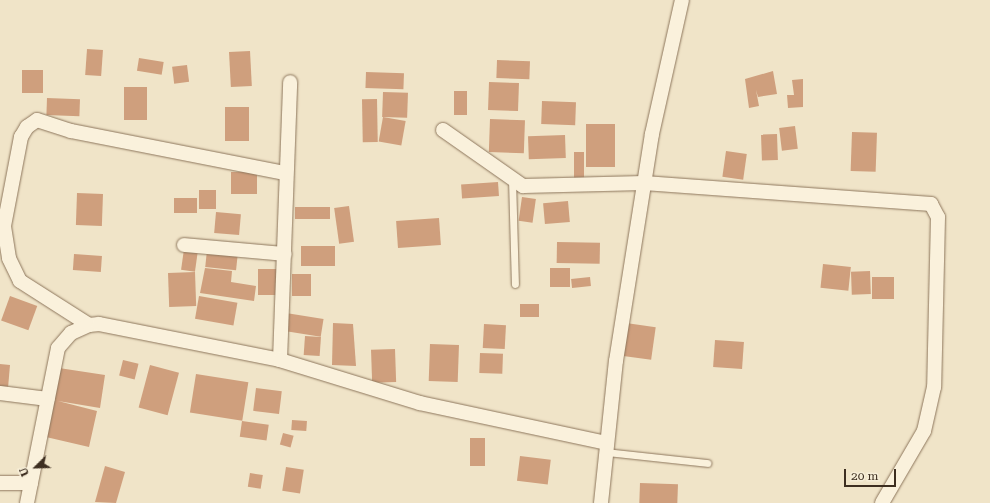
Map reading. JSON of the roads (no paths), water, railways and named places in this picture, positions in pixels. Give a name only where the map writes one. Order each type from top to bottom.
[{"type":"street","points":[[601,503],[616,361],[644,183],[682,0]]},
{"type":"street","points":[[280,360],[290,82]]},
{"type":"street","points":[[88,325],[20,281],[9,258],[4,226],[21,137],[27,126],[37,120],[71,131],[286,173]]},
{"type":"street","points":[[443,130],[512,179],[534,188],[644,183],[931,204],[938,217],[934,387],[924,432],[882,503]]},
{"type":"street","points":[[184,245],[285,254]]},
{"type":"street","points":[[28,503],[58,348],[71,333],[88,325],[99,324],[280,360],[420,403],[606,448]]},
{"type":"street","points":[[0,393],[48,399]]},
{"type":"street","points":[[0,483],[31,483]]},
{"type":"lane","points":[[512,179],[515,284]]},
{"type":"lane","points":[[606,448],[707,463]]}]
